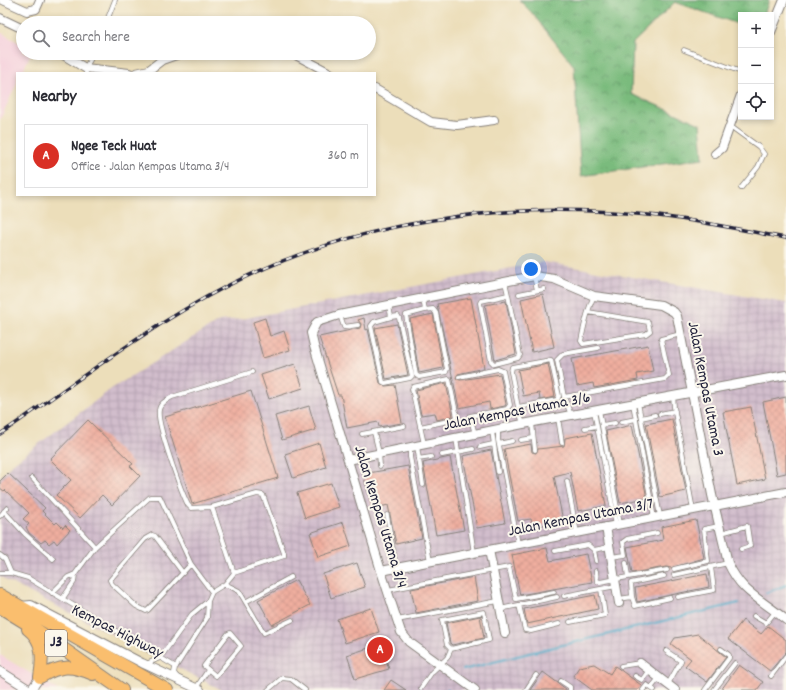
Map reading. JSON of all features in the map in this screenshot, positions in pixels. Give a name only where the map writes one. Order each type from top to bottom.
[{"type":"main road","name":"Kempas Highway","points":[[0,595],[138,667],[167,690]]},
{"type":"main road","points":[[0,607],[31,631],[38,639],[42,655],[40,677]]},
{"type":"main road","name":"J3","points":[[0,607],[82,661],[122,690]]},
{"type":"main road","points":[[40,677],[55,670],[71,667],[80,668],[110,682]]},
{"type":"main road","points":[[138,667],[141,681],[150,690]]},
{"type":"street","points":[[3,0],[27,11],[36,9],[40,0]]},
{"type":"street","points":[[774,25],[784,0]]},
{"type":"street","points":[[0,18],[16,26]]},
{"type":"street","points":[[70,60],[85,71],[106,72]]},
{"type":"street","points":[[140,72],[149,70],[162,60]]},
{"type":"street","points":[[305,60],[328,72]]},
{"type":"street","points":[[376,89],[431,122],[458,125],[494,120]]},
{"type":"street","points":[[715,154],[722,148],[738,103]]},
{"type":"street","name":"Jalan Kempas Utama 3","points":[[317,322],[340,315],[534,276],[554,279],[594,296],[661,305],[674,312],[678,316],[691,392],[728,564],[734,577],[747,591],[776,611],[786,620]]},
{"type":"street","name":"Jalan Kempas Utama 3/4","points":[[317,322],[311,332],[381,571],[401,632],[409,642],[475,690]]},
{"type":"street","name":"Jalan Kempas Utama 3/6","points":[[348,460],[495,431],[523,424],[786,375]]},
{"type":"street","name":"Jalan Kempas Utama 3/7","points":[[381,571],[786,492]]},
{"type":"street","points":[[606,527],[619,601]]},
{"type":"street","points":[[489,550],[505,633]]},
{"type":"street","points":[[640,663],[675,690]]},
{"type":"street","name":"Kempas Highway","points":[[138,667],[183,682],[198,689]]},
{"type":"street","points":[[0,671],[30,690],[40,677]]},
{"type":"lane","points":[[109,16],[115,0]]},
{"type":"lane","points":[[684,50],[738,71]]},
{"type":"lane","points":[[85,71],[90,60]]},
{"type":"lane","points":[[730,126],[759,147],[764,154],[758,167],[741,188]]},
{"type":"lane","points":[[534,276],[537,290]]},
{"type":"lane","points":[[505,282],[508,295],[520,355],[518,358],[494,364],[491,361],[480,303],[484,300],[508,295]]},
{"type":"lane","points":[[519,294],[544,289]]},
{"type":"lane","points":[[588,312],[648,322],[650,331],[646,334],[583,344],[581,342],[588,312],[594,296]]},
{"type":"lane","points":[[423,299],[425,310]]},
{"type":"lane","points":[[389,305],[391,317]]},
{"type":"lane","points":[[433,309],[436,313],[447,369],[446,372],[419,377],[416,375],[406,315],[425,310],[433,309]]},
{"type":"lane","points":[[340,315],[344,327],[358,325]]},
{"type":"lane","points":[[398,316],[399,318],[412,376],[407,379],[385,383],[382,382],[371,326],[374,322],[391,317],[398,316]]},
{"type":"lane","points":[[564,397],[665,380],[669,375],[661,339],[681,334]]},
{"type":"lane","points":[[571,416],[564,397],[557,360],[563,354],[598,348]]},
{"type":"lane","points":[[518,407],[557,400],[559,396],[551,360],[512,367],[511,370],[518,407],[523,424]]},
{"type":"lane","points":[[459,377],[498,369],[504,371],[510,405],[506,409],[470,416],[476,434]]},
{"type":"lane","points":[[183,682],[174,673],[176,667],[207,618],[208,601],[212,592],[225,584],[234,573],[281,558],[284,553],[263,494],[257,494],[212,507],[191,508],[188,505],[171,460],[158,416],[159,408],[163,403],[172,397],[252,372]]},
{"type":"lane","points":[[420,427],[453,420],[457,417],[449,379],[413,387],[420,427],[417,446],[423,485]]},
{"type":"lane","points":[[673,395],[674,411],[693,510]]},
{"type":"lane","points":[[635,403],[641,418],[657,517]]},
{"type":"lane","points":[[635,403],[636,419],[657,517]]},
{"type":"lane","points":[[596,410],[618,525]]},
{"type":"lane","points":[[660,414],[674,411]]},
{"type":"lane","points":[[641,418],[655,415]]},
{"type":"lane","points":[[558,418],[562,443]]},
{"type":"lane","points":[[621,422],[636,419]]},
{"type":"lane","points":[[532,423],[535,450]]},
{"type":"lane","points":[[585,428],[615,423]]},
{"type":"lane","points":[[362,434],[404,426]]},
{"type":"lane","points":[[495,431],[499,444],[518,544]]},
{"type":"lane","points":[[495,431],[493,444],[498,472]]},
{"type":"lane","points":[[374,432],[379,453],[380,466]]},
{"type":"lane","points":[[456,438],[474,553]]},
{"type":"lane","points":[[521,440],[533,438]]},
{"type":"lane","points":[[499,444],[512,441]]},
{"type":"lane","points":[[480,446],[493,444]]},
{"type":"lane","points":[[417,446],[410,457],[430,562]]},
{"type":"lane","points":[[442,455],[473,449]]},
{"type":"lane","points":[[418,459],[431,457]]},
{"type":"lane","points":[[32,478],[96,547]]},
{"type":"lane","points":[[567,481],[577,533]]},
{"type":"lane","points":[[52,593],[68,577],[75,574],[96,547],[150,497],[160,497],[191,564],[212,592]]},
{"type":"lane","points":[[212,507],[234,573]]},
{"type":"lane","points":[[0,516],[6,510],[25,534],[53,559]]},
{"type":"lane","points":[[386,515],[396,568]]},
{"type":"lane","points":[[674,568],[708,562],[704,529],[747,526],[750,546],[741,549]]},
{"type":"lane","points":[[611,557],[625,555],[623,542],[626,539],[656,533]]},
{"type":"lane","points":[[183,573],[155,536],[152,535],[145,539],[110,580],[112,584],[136,606],[146,611],[183,573],[191,564]]},
{"type":"lane","points":[[555,551],[588,545],[594,550],[596,561]]},
{"type":"lane","points":[[594,550],[610,547]]},
{"type":"lane","points":[[0,555],[6,558],[12,573]]},
{"type":"lane","points":[[626,563],[628,577]]},
{"type":"lane","points":[[674,575],[728,564]]},
{"type":"lane","points":[[388,590],[509,567],[515,596],[517,599],[554,592]]},
{"type":"lane","points":[[678,597],[714,590],[711,567]]},
{"type":"lane","points":[[564,596],[601,589],[628,577],[667,570]]},
{"type":"lane","points":[[596,571],[598,582],[616,582]]},
{"type":"lane","points":[[0,573],[12,573],[28,578],[176,667]]},
{"type":"lane","points":[[63,598],[74,582],[75,574]]},
{"type":"lane","points":[[664,576],[631,583],[632,597],[635,606],[670,598]]},
{"type":"lane","points":[[247,601],[291,577]]},
{"type":"lane","points":[[225,584],[236,588],[247,601],[264,633],[292,620]]},
{"type":"lane","points":[[570,622],[605,615],[601,589]]},
{"type":"lane","points":[[397,620],[500,605],[519,605],[557,597]]},
{"type":"lane","points":[[619,601],[632,597]]},
{"type":"lane","points":[[138,667],[151,663],[160,658],[192,614],[208,601]]},
{"type":"lane","points":[[519,605],[525,630],[528,631],[559,624]]},
{"type":"lane","points":[[754,616],[766,624],[776,611]]},
{"type":"lane","points":[[484,612],[489,640],[451,649],[447,645],[442,620],[484,612]]},
{"type":"lane","points":[[230,633],[241,646],[218,676],[208,670],[205,665],[230,633]]},
{"type":"lane","points":[[421,688],[432,672],[447,658],[451,649]]},
{"type":"lane","points":[[705,690],[729,658],[729,655],[720,649]]},
{"type":"lane","points":[[666,651],[681,661],[668,684]]},
{"type":"lane","points":[[771,676],[786,656]]},
{"type":"lane","points":[[621,666],[640,663]]},
{"type":"lane","points":[[714,690],[735,663]]},
{"type":"lane","points":[[198,689],[208,670]]},
{"type":"lane","points":[[635,676],[642,680],[649,670]]},
{"type":"lane","points":[[526,690],[536,675]]},
{"type":"lane","points":[[268,690],[282,678],[291,680],[305,690]]},
{"type":"lane","points":[[643,690],[647,685],[653,689],[659,678]]},
{"type":"lane","points":[[561,681],[571,688],[570,690]]},
{"type":"shaded area","points":[[0,32],[16,41],[16,60],[28,60],[22,72],[16,72],[16,85],[0,120]]},
{"type":"shaded area","points":[[544,262],[786,303],[786,690],[222,690],[7,581],[0,576],[0,478],[11,465],[111,389],[219,321],[241,319]]},
{"type":"shaded area","points":[[0,655],[58,690],[0,690]]},
{"type":"green space","points":[[519,0],[769,0],[765,12],[738,12],[738,24],[675,2],[633,43],[631,94],[700,124],[703,158],[581,176],[574,66],[532,13]]},
{"type":"building","points":[[543,294],[554,347],[532,352],[521,299]]},
{"type":"building","points":[[471,298],[484,368],[458,374],[456,378],[460,380],[500,374],[506,404],[505,406],[490,409],[489,402],[459,408],[437,304]]},
{"type":"building","points":[[506,301],[516,354],[495,360],[485,305]]},
{"type":"building","points":[[433,314],[443,368],[419,373],[410,319]]},
{"type":"building","points":[[265,318],[270,336],[284,331],[290,350],[263,358],[253,322]]},
{"type":"building","points":[[364,318],[366,330],[368,329],[380,383],[385,386],[395,385],[402,423],[379,427],[378,422],[347,428],[341,395],[338,395],[319,337],[360,328],[361,324],[358,320]]},
{"type":"building","points":[[397,324],[408,375],[386,379],[375,328]]},
{"type":"building","points":[[648,345],[653,371],[637,374],[638,380],[594,388],[593,383],[577,386],[572,359]]},
{"type":"building","points":[[295,364],[303,388],[269,399],[261,375]]},
{"type":"building","points":[[548,364],[555,397],[540,400],[539,393],[523,396],[518,370]]},
{"type":"building","points":[[446,383],[453,416],[437,420],[435,413],[421,415],[416,390]]},
{"type":"building","points":[[251,391],[278,478],[192,504],[165,417]]},
{"type":"building","points":[[786,397],[786,473],[777,475],[763,402]]},
{"type":"building","points":[[309,406],[316,430],[282,440],[275,416]]},
{"type":"building","points":[[751,407],[765,479],[737,485],[723,412]]},
{"type":"building","points":[[672,419],[686,491],[660,497],[646,424]]},
{"type":"building","points":[[88,420],[133,464],[130,466],[140,476],[112,505],[102,495],[80,518],[56,495],[71,480],[50,459]]},
{"type":"building","points":[[632,425],[647,498],[620,503],[606,431]]},
{"type":"building","points":[[592,433],[606,506],[578,511],[570,472],[554,476],[563,521],[533,527],[531,519],[518,521],[504,449],[531,444],[532,452],[536,453],[538,449],[564,446],[565,438]]},
{"type":"building","points":[[319,443],[326,467],[293,478],[285,454]]},
{"type":"building","points":[[491,450],[505,523],[477,528],[463,456]]},
{"type":"building","points":[[450,457],[464,530],[436,535],[423,463]]},
{"type":"building","points":[[408,466],[422,538],[396,544],[388,505],[373,509],[363,474]]},
{"type":"building","points":[[8,473],[45,508],[42,511],[55,524],[57,522],[63,528],[65,525],[70,530],[57,544],[54,540],[49,544],[45,540],[41,543],[29,533],[26,527],[29,524],[23,519],[29,513],[5,490],[4,491],[0,488],[0,481]]},
{"type":"building","points":[[331,483],[339,507],[305,518],[297,493]]},
{"type":"building","points":[[696,520],[704,558],[671,568],[666,567],[632,573],[627,547],[663,540],[661,527]]},
{"type":"building","points":[[343,522],[351,546],[318,557],[310,533]]},
{"type":"building","points":[[547,548],[550,561],[586,554],[592,582],[520,595],[512,555]]},
{"type":"building","points":[[357,563],[365,587],[331,598],[323,574]]},
{"type":"building","points":[[707,574],[709,587],[637,602],[635,588]]},
{"type":"building","points":[[474,577],[478,601],[416,613],[411,589]]},
{"type":"building","points":[[296,580],[310,605],[272,625],[258,600]]},
{"type":"building","points":[[595,595],[598,609],[527,624],[524,609]]},
{"type":"building","points":[[371,608],[379,632],[345,643],[337,619]]},
{"type":"building","points":[[480,616],[484,638],[452,645],[450,643],[446,623]]},
{"type":"building","points":[[743,620],[761,634],[768,626],[786,640],[786,652],[770,671],[728,639]]},
{"type":"building","points":[[698,634],[726,657],[707,682],[685,666],[691,659],[671,644],[675,638]]},
{"type":"building","points":[[381,644],[389,669],[355,679],[347,655]]},
{"type":"building","points":[[594,664],[610,674],[615,666],[641,685],[638,690],[592,690],[573,676],[579,667]]},
{"type":"building","points":[[739,665],[763,682],[757,690],[721,690]]},
{"type":"building","points":[[543,672],[566,689],[566,690],[530,690]]},
{"type":"building","points":[[391,680],[406,690],[384,690]]},
{"type":"waterway","points":[[766,593],[786,585]]},
{"type":"waterway","points":[[463,670],[739,603]]},
{"type":"railway","points":[[0,434],[111,357],[168,319],[197,302],[227,286],[277,263],[327,245],[379,231],[432,220],[486,213],[540,210],[594,211],[648,215],[682,219],[786,238]]},
{"type":"place","name":"Ngee Teck Huat","points":[[380,650]]}]
